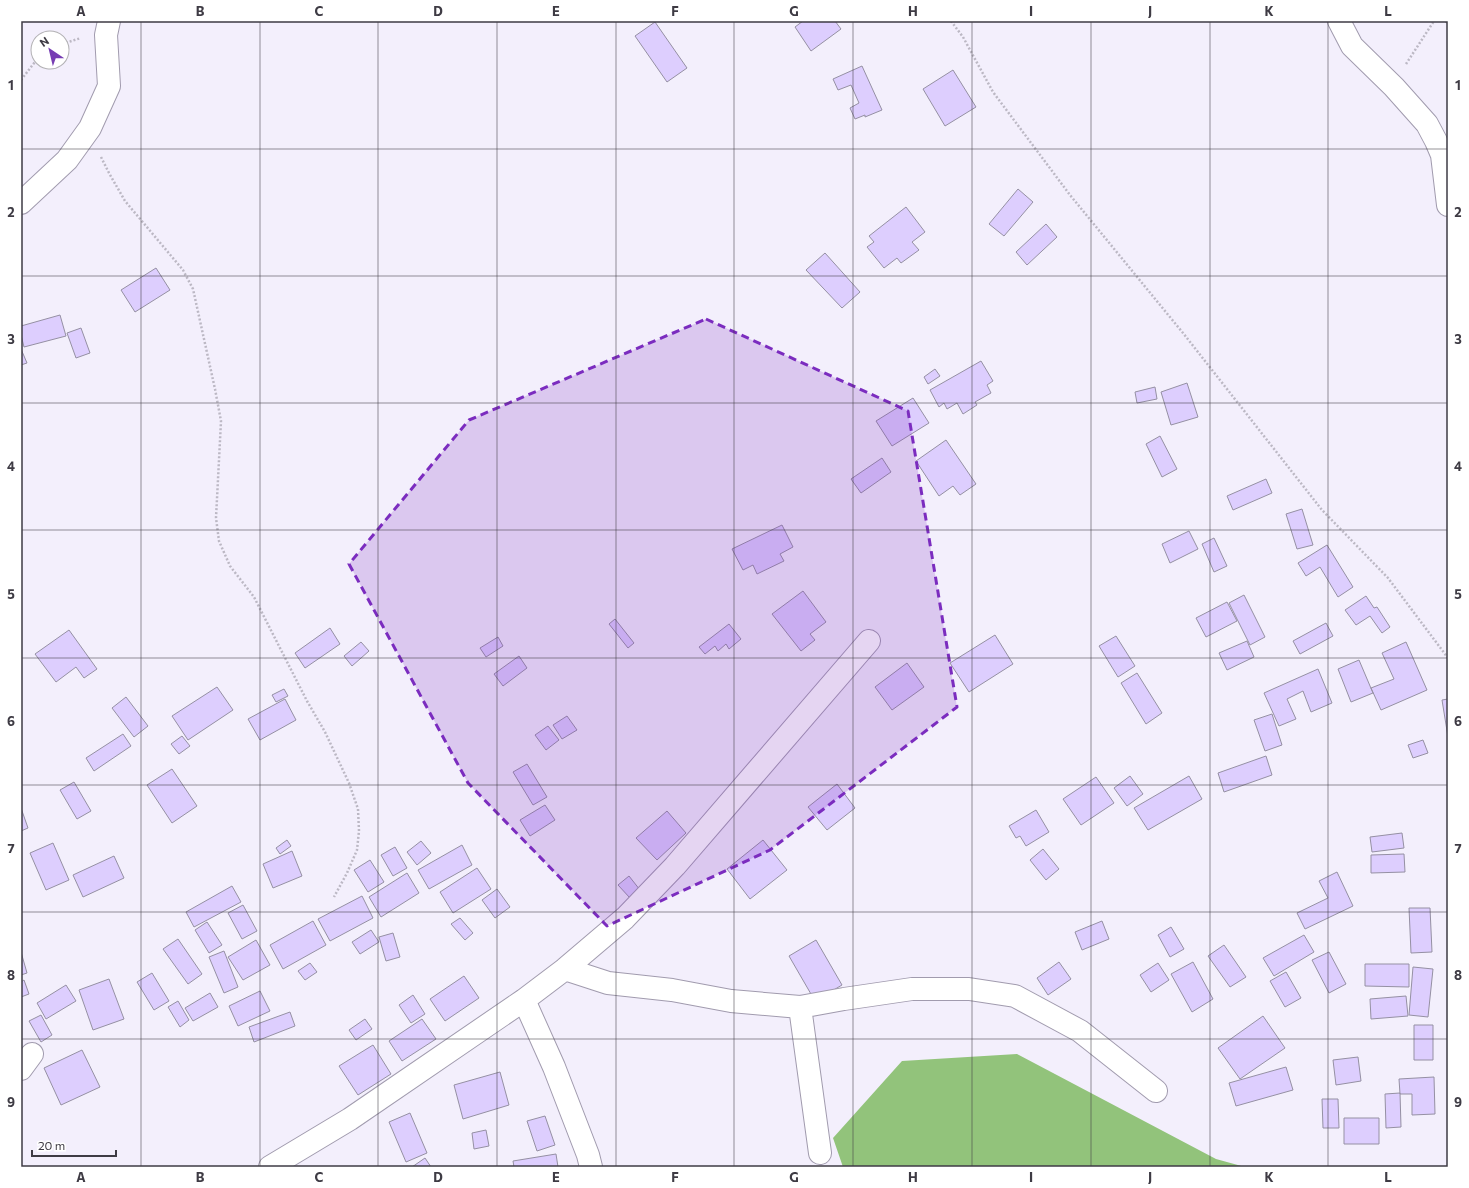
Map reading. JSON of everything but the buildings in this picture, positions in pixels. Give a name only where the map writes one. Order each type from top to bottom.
[{"type":"street","points":[[21,203],[67,160],[90,128],[109,86],[106,35],[109,21]]},
{"type":"street","points":[[1339,21],[1352,46],[1394,87],[1427,124],[1442,155],[1448,205]]},
{"type":"street","points":[[270,1167],[350,1119],[524,1000],[565,969],[625,918],[675,866],[869,641]]},
{"type":"street","points":[[565,969],[608,983],[672,990],[731,1001],[800,1007],[844,998],[912,989],[969,989],[1015,996],[1080,1031],[1156,1091]]},
{"type":"street","points":[[524,1000],[554,1067],[588,1155],[591,1167]]},
{"type":"street","points":[[800,1007],[820,1153]]},
{"type":"path","points":[[951,21],[963,37],[993,92],[1070,195],[1188,340],[1322,510],[1388,578],[1448,658]]},
{"type":"path","points":[[1394,87],[1406,62],[1434,21]]},
{"type":"path","points":[[21,80],[30,68]]},
{"type":"path","points":[[90,128],[109,173],[125,201],[183,270],[193,289],[221,421],[216,518],[219,541],[230,566],[254,597],[307,701],[325,732],[349,783],[358,809],[359,831],[357,850],[347,874],[334,897]]},
{"type":"highlighted area","points":[[706,319],[908,411],[957,707],[770,850],[607,926],[468,783],[349,564],[469,420]]},
{"type":"green space","points":[[1017,1054],[1216,1159],[1245,1167],[843,1167],[833,1138],[902,1061]]}]
